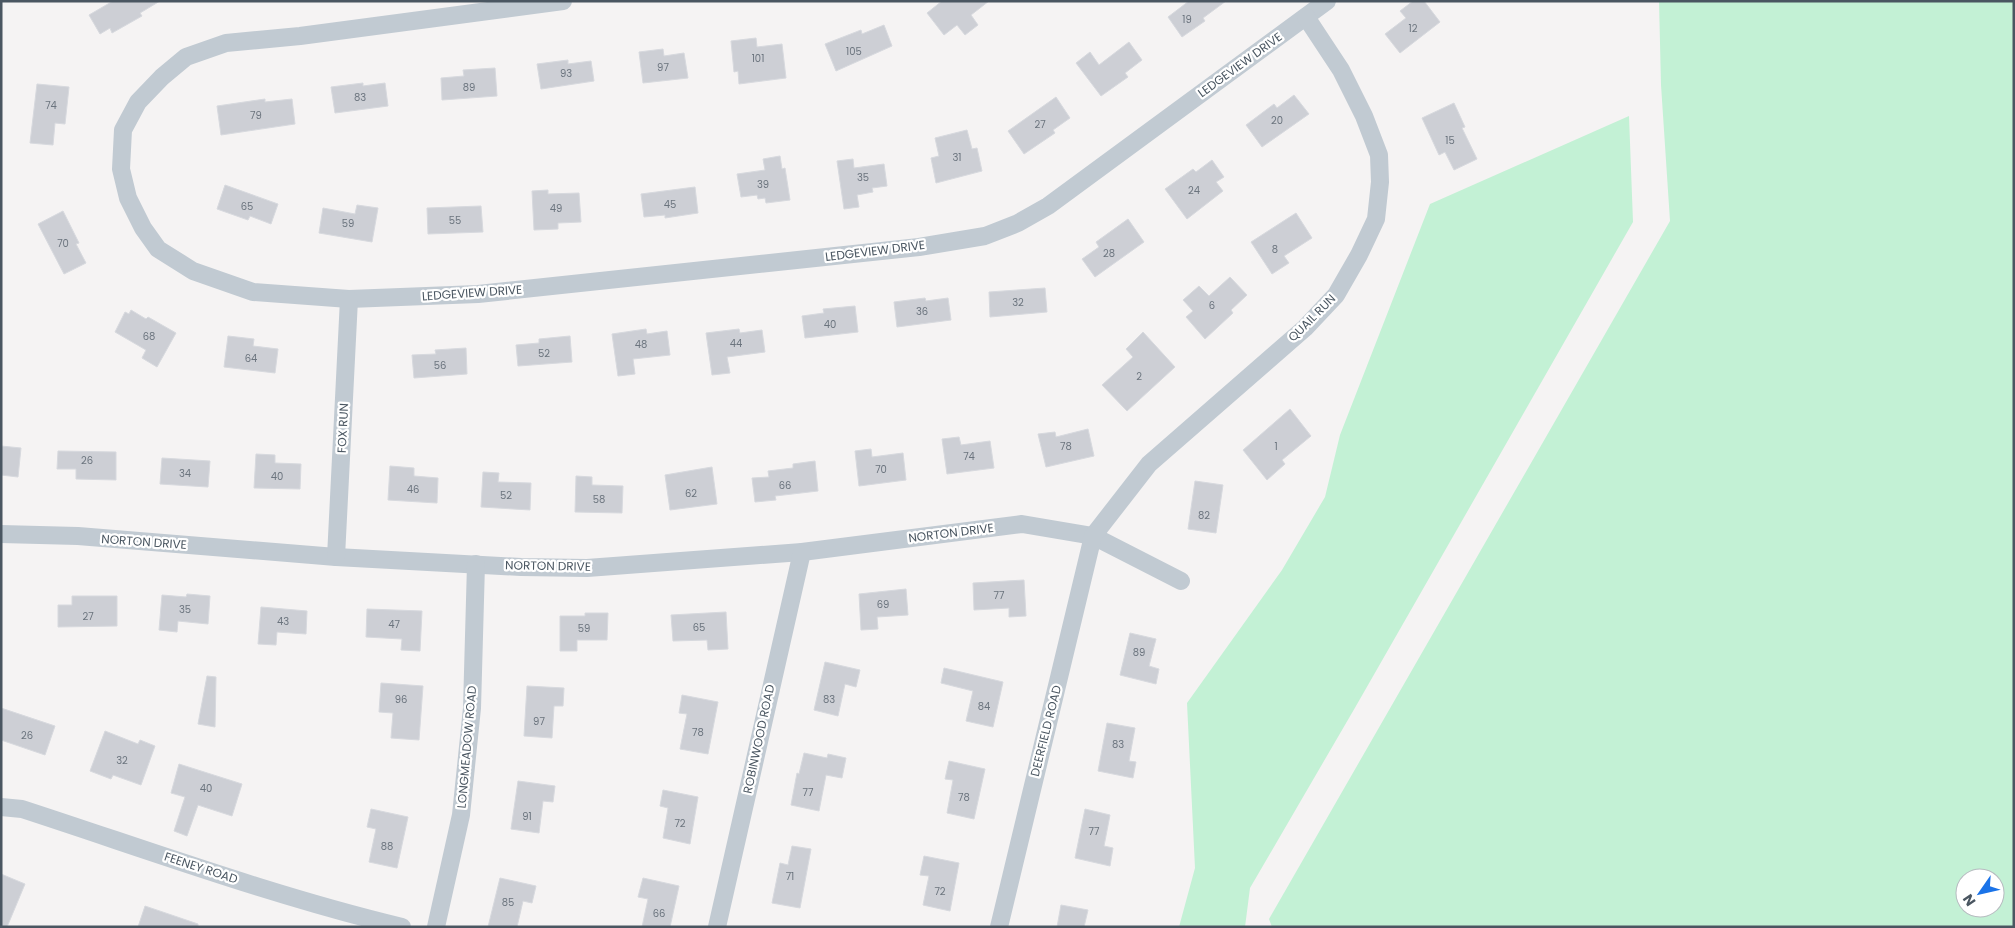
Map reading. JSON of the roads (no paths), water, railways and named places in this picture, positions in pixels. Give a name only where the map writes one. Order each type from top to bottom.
[{"type":"street","name":"LEDGEVIEW DRIVE","points":[[563,1],[300,36],[226,43],[186,57],[162,77],[138,102],[123,130],[120,169],[128,198],[143,228],[158,249],[193,271],[253,292],[349,299],[478,294],[918,247],[986,236],[1018,223],[1048,206],[1327,1]]},
{"type":"street","name":"QUAIL RUN","points":[[1093,536],[1149,464],[1305,328],[1336,295],[1359,255],[1376,219],[1380,182],[1378,155],[1364,116],[1341,70],[1306,17]]},
{"type":"street","name":"FOX RUN","points":[[336,556],[349,299]]},
{"type":"street","name":"NORTON DRIVE","points":[[1,534],[78,536],[336,556],[587,568],[802,552],[1022,524],[1093,536],[1181,581]]},
{"type":"street","name":"DEERFIELD ROAD","points":[[999,927],[1093,536]]},
{"type":"street","name":"ROBINWOOD ROAD","points":[[717,927],[802,552]]},
{"type":"street","name":"LONGMEADOW ROAD","points":[[436,927],[462,805],[472,708],[476,564]]},
{"type":"street","name":"FEENEY ROAD","points":[[1,808],[22,809],[246,883],[350,914],[402,927]]}]
